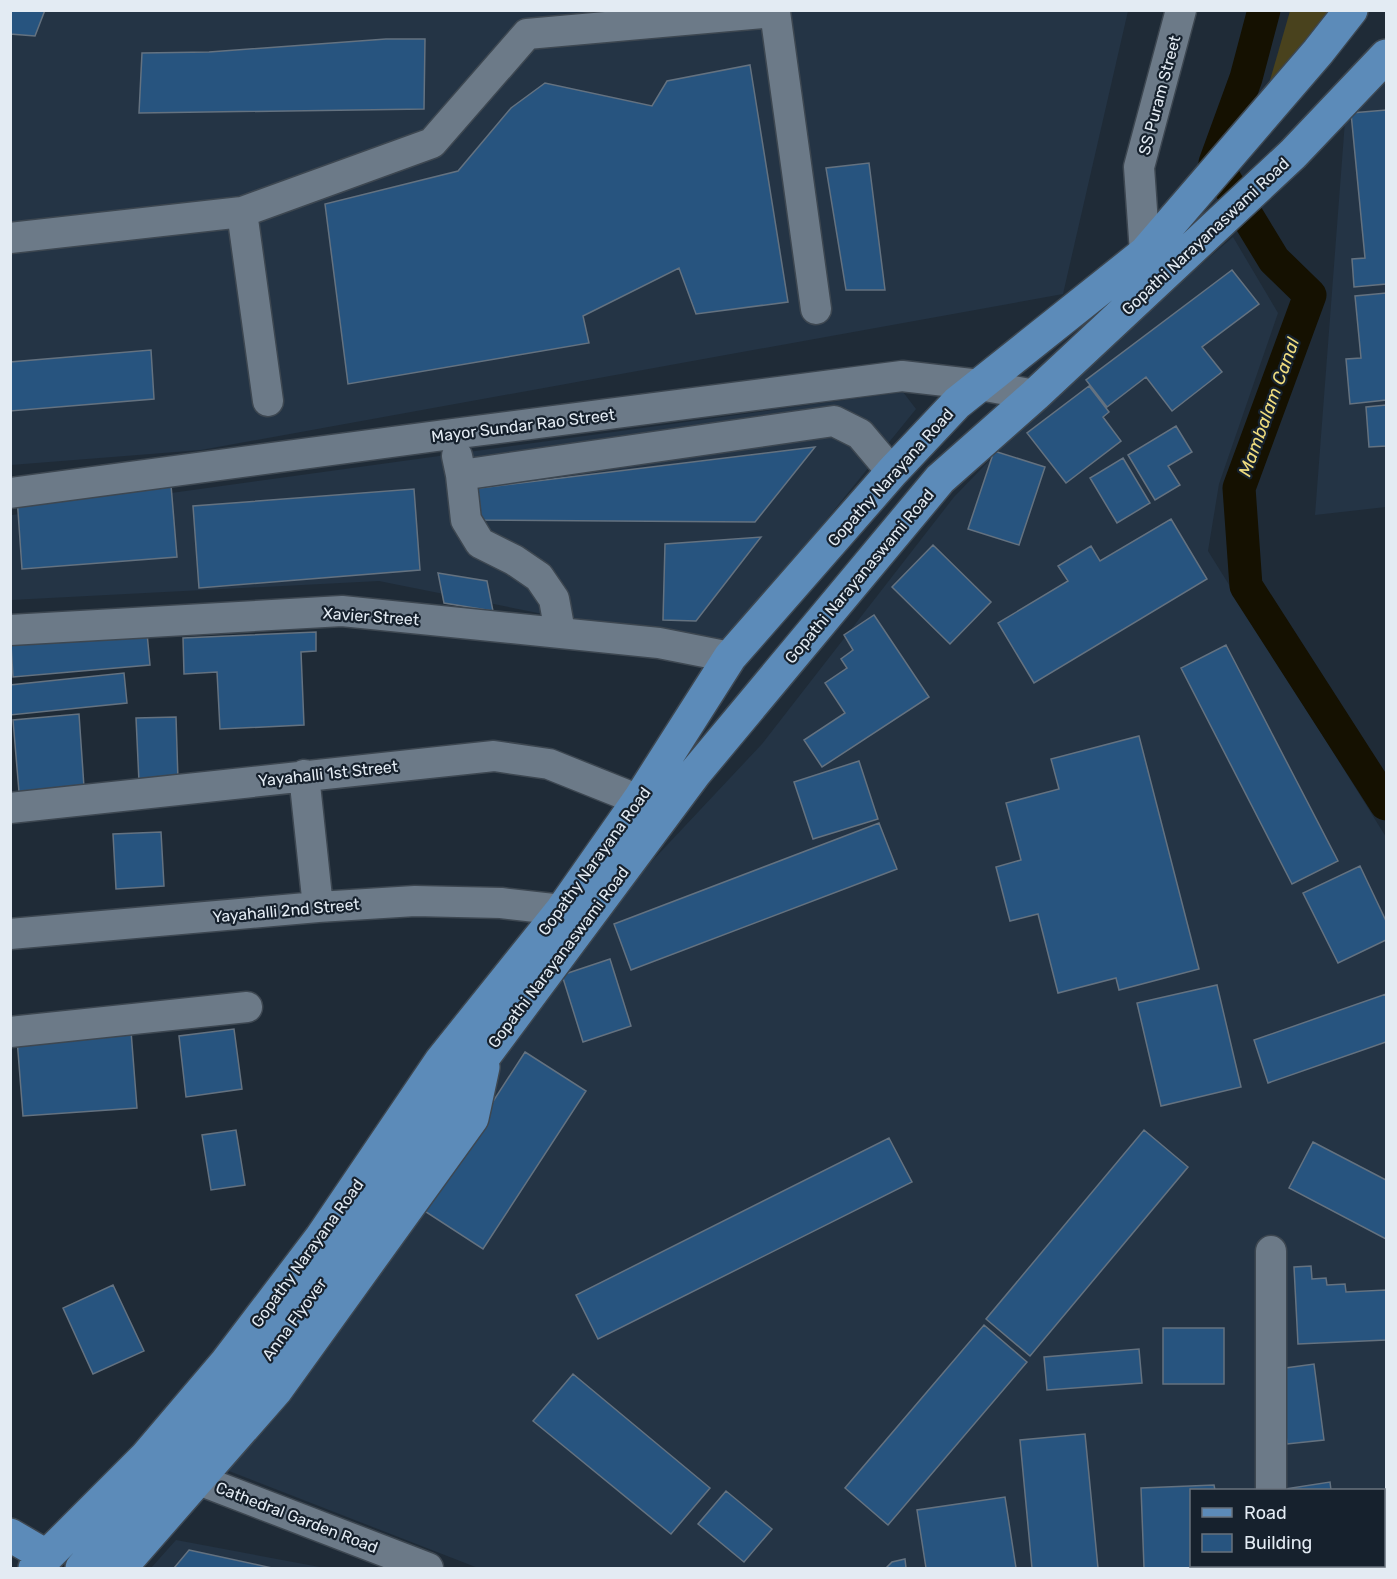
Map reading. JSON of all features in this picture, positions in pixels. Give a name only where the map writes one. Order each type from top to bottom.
[{"type":"main road","name":"Gopathy Narayana Road","points":[[40,1562],[146,1457],[226,1363],[321,1238],[441,1061],[562,910],[639,800],[730,657],[892,472],[957,403],[1145,253],[1318,52],[1351,10]]},
{"type":"main road","name":"Gopathi Narayanaswami Road","points":[[486,1054],[695,773],[940,479],[1035,395],[1293,154],[1386,56]]},
{"type":"main road","name":"Anna Flyover","points":[[82,1569],[217,1419],[290,1328],[374,1204],[486,1054]]},
{"type":"main road","points":[[120,1569],[276,1390],[472,1118],[486,1054]]},
{"type":"main road","points":[[10,1535],[40,1562]]},
{"type":"street","name":"SS Puram Street","points":[[1145,253],[1139,167],[1181,10]]},
{"type":"street","points":[[10,238],[242,212],[432,143],[527,34],[775,12],[816,309]]},
{"type":"street","points":[[242,212],[268,401]]},
{"type":"street","name":"Mayor Sundar Rao Street","points":[[10,493],[902,376],[980,385],[1035,395]]},
{"type":"street","points":[[461,475],[834,421],[860,434],[892,472]]},
{"type":"street","points":[[452,434],[461,475],[466,520],[480,543],[514,560],[539,577],[554,599],[560,632]]},
{"type":"street","name":"Xavier Street","points":[[10,630],[342,611],[659,643],[730,657]]},
{"type":"street","name":"Yayahalli 1st Street","points":[[10,808],[494,756],[549,764],[639,800]]},
{"type":"street","points":[[304,775],[318,907]]},
{"type":"street","name":"Yayahalli 2nd Street","points":[[10,934],[318,907],[415,901],[501,903],[562,910]]},
{"type":"street","points":[[10,1032],[247,1007]]},
{"type":"street","points":[[1271,1251],[1271,1489]]},
{"type":"street","name":"Cathedral Garden Road","points":[[199,1480],[428,1569]]},
{"type":"shaded area","points":[[10,11],[1128,11],[1063,294],[201,450],[11,465]]},
{"type":"shaded area","points":[[1290,11],[1332,11],[1266,94]]},
{"type":"shaded area","points":[[1386,71],[1386,507],[1315,515],[1346,108]]},
{"type":"shaded area","points":[[1233,237],[1278,313],[1219,484],[1208,551],[1386,837],[1386,1568],[478,1568],[229,1471],[503,1042],[592,925],[762,744],[954,497],[1072,375]]},
{"type":"shaded area","points":[[903,392],[916,409],[732,636],[707,647],[379,581],[11,600],[10,516],[12,515]]},
{"type":"shaded area","points":[[176,1540],[325,1568],[151,1568]]},
{"type":"building","points":[[10,10],[45,10],[35,36],[10,34]]},
{"type":"building","points":[[386,39],[425,39],[424,109],[139,113],[142,53],[209,52]]},
{"type":"building","points":[[750,65],[788,302],[696,314],[679,268],[583,316],[589,343],[348,384],[325,204],[458,171],[511,108],[545,83],[652,106],[667,81]]},
{"type":"building","points":[[1386,110],[1386,284],[1354,287],[1352,259],[1365,258],[1351,113]]},
{"type":"building","points":[[869,163],[885,290],[846,290],[826,168]]},
{"type":"building","points":[[1232,270],[1259,304],[1202,347],[1222,372],[1172,411],[1146,377],[1107,407],[1086,380]]},
{"type":"building","points":[[1386,293],[1386,400],[1350,404],[1346,359],[1361,358],[1355,296]]},
{"type":"building","points":[[151,350],[154,399],[10,411],[10,362]]},
{"type":"building","points":[[1089,386],[1109,412],[1103,417],[1121,441],[1066,483],[1027,433]]},
{"type":"building","points":[[1386,405],[1386,446],[1369,447],[1366,407]]},
{"type":"building","points":[[1176,426],[1192,452],[1168,466],[1180,485],[1155,500],[1128,455]]},
{"type":"building","points":[[815,447],[755,522],[475,520],[471,489]]},
{"type":"building","points":[[994,451],[1045,467],[1019,545],[968,529]]},
{"type":"building","points":[[1123,458],[1150,503],[1117,523],[1090,478]]},
{"type":"building","points":[[171,485],[177,557],[22,569],[17,497]]},
{"type":"building","points":[[414,489],[420,570],[199,588],[193,506]]},
{"type":"building","points":[[1171,519],[1207,579],[1034,683],[998,623],[1068,581],[1058,566],[1091,546],[1100,561]]},
{"type":"building","points":[[761,537],[696,621],[663,620],[665,544]]},
{"type":"building","points":[[933,545],[991,602],[950,644],[892,587]]},
{"type":"building","points":[[438,573],[487,581],[493,611],[444,603]]},
{"type":"building","points":[[874,615],[929,697],[822,767],[804,740],[845,713],[825,683],[847,668],[841,659],[853,650],[844,635]]},
{"type":"building","points":[[316,632],[316,651],[301,652],[304,725],[220,729],[217,672],[184,674],[183,638]]},
{"type":"building","points":[[147,633],[150,665],[13,677],[11,644]]},
{"type":"building","points":[[1226,645],[1338,861],[1292,884],[1181,668]]},
{"type":"building","points":[[124,673],[127,703],[10,715],[10,685]]},
{"type":"building","points":[[79,714],[84,787],[19,792],[13,720]]},
{"type":"building","points":[[176,717],[178,780],[139,782],[136,718]]},
{"type":"building","points":[[1139,736],[1199,969],[1119,990],[1116,978],[1058,993],[1038,914],[1010,921],[996,867],[1021,860],[1006,803],[1059,789],[1051,759]]},
{"type":"building","points":[[859,761],[878,819],[813,839],[794,782]]},
{"type":"building","points":[[879,823],[897,869],[631,970],[614,924]]},
{"type":"building","points":[[161,832],[164,886],[116,889],[113,834]]},
{"type":"building","points":[[1360,866],[1386,921],[1386,940],[1338,963],[1303,893]]},
{"type":"building","points":[[610,959],[631,1026],[583,1042],[562,975]]},
{"type":"building","points":[[1217,985],[1241,1087],[1161,1106],[1137,1003]]},
{"type":"building","points":[[1386,994],[1386,1042],[1268,1083],[1254,1040]]},
{"type":"building","points":[[234,1029],[242,1089],[186,1097],[179,1036]]},
{"type":"building","points":[[131,1031],[137,1108],[23,1116],[17,1039]]},
{"type":"building","points":[[525,1052],[586,1091],[483,1249],[423,1210]]},
{"type":"building","points":[[236,1130],[245,1185],[211,1190],[202,1135]]},
{"type":"building","points":[[1144,1130],[1188,1167],[1030,1356],[986,1319]]},
{"type":"building","points":[[889,1138],[912,1182],[598,1339],[576,1295]]},
{"type":"building","points":[[1313,1142],[1386,1180],[1386,1239],[1289,1188]]},
{"type":"building","points":[[1311,1266],[1312,1279],[1326,1278],[1327,1285],[1345,1284],[1346,1292],[1386,1290],[1386,1340],[1298,1344],[1294,1267]]},
{"type":"building","points":[[113,1285],[144,1351],[93,1374],[63,1308]]},
{"type":"building","points":[[984,1325],[1027,1362],[888,1525],[845,1488]]},
{"type":"building","points":[[1163,1328],[1224,1328],[1224,1384],[1163,1384]]},
{"type":"building","points":[[1139,1349],[1142,1383],[1047,1390],[1044,1357]]},
{"type":"building","points":[[1314,1364],[1324,1440],[1287,1444],[1278,1369]]},
{"type":"building","points":[[573,1374],[710,1488],[671,1534],[533,1421]]},
{"type":"building","points":[[1085,1434],[1098,1568],[1032,1568],[1020,1440]]},
{"type":"building","points":[[1330,1482],[1331,1489],[1285,1489]]},
{"type":"building","points":[[1214,1485],[1215,1489],[1190,1489],[1190,1567],[1218,1568],[1144,1568],[1141,1488]]},
{"type":"building","points":[[726,1491],[772,1529],[744,1562],[698,1524]]},
{"type":"building","points":[[1005,1497],[1016,1568],[926,1568],[917,1510]]},
{"type":"building","points":[[189,1550],[272,1568],[174,1568]]},
{"type":"building","points":[[905,1559],[906,1568],[886,1568],[892,1562]]},
{"type":"building","points":[[1298,1567],[1343,1567],[1343,1568]]},
{"type":"waterway","name":"Mambalam Canal","points":[[1264,10],[1246,78],[1215,163],[1274,260],[1310,295],[1239,488],[1246,586],[1386,804]]}]
